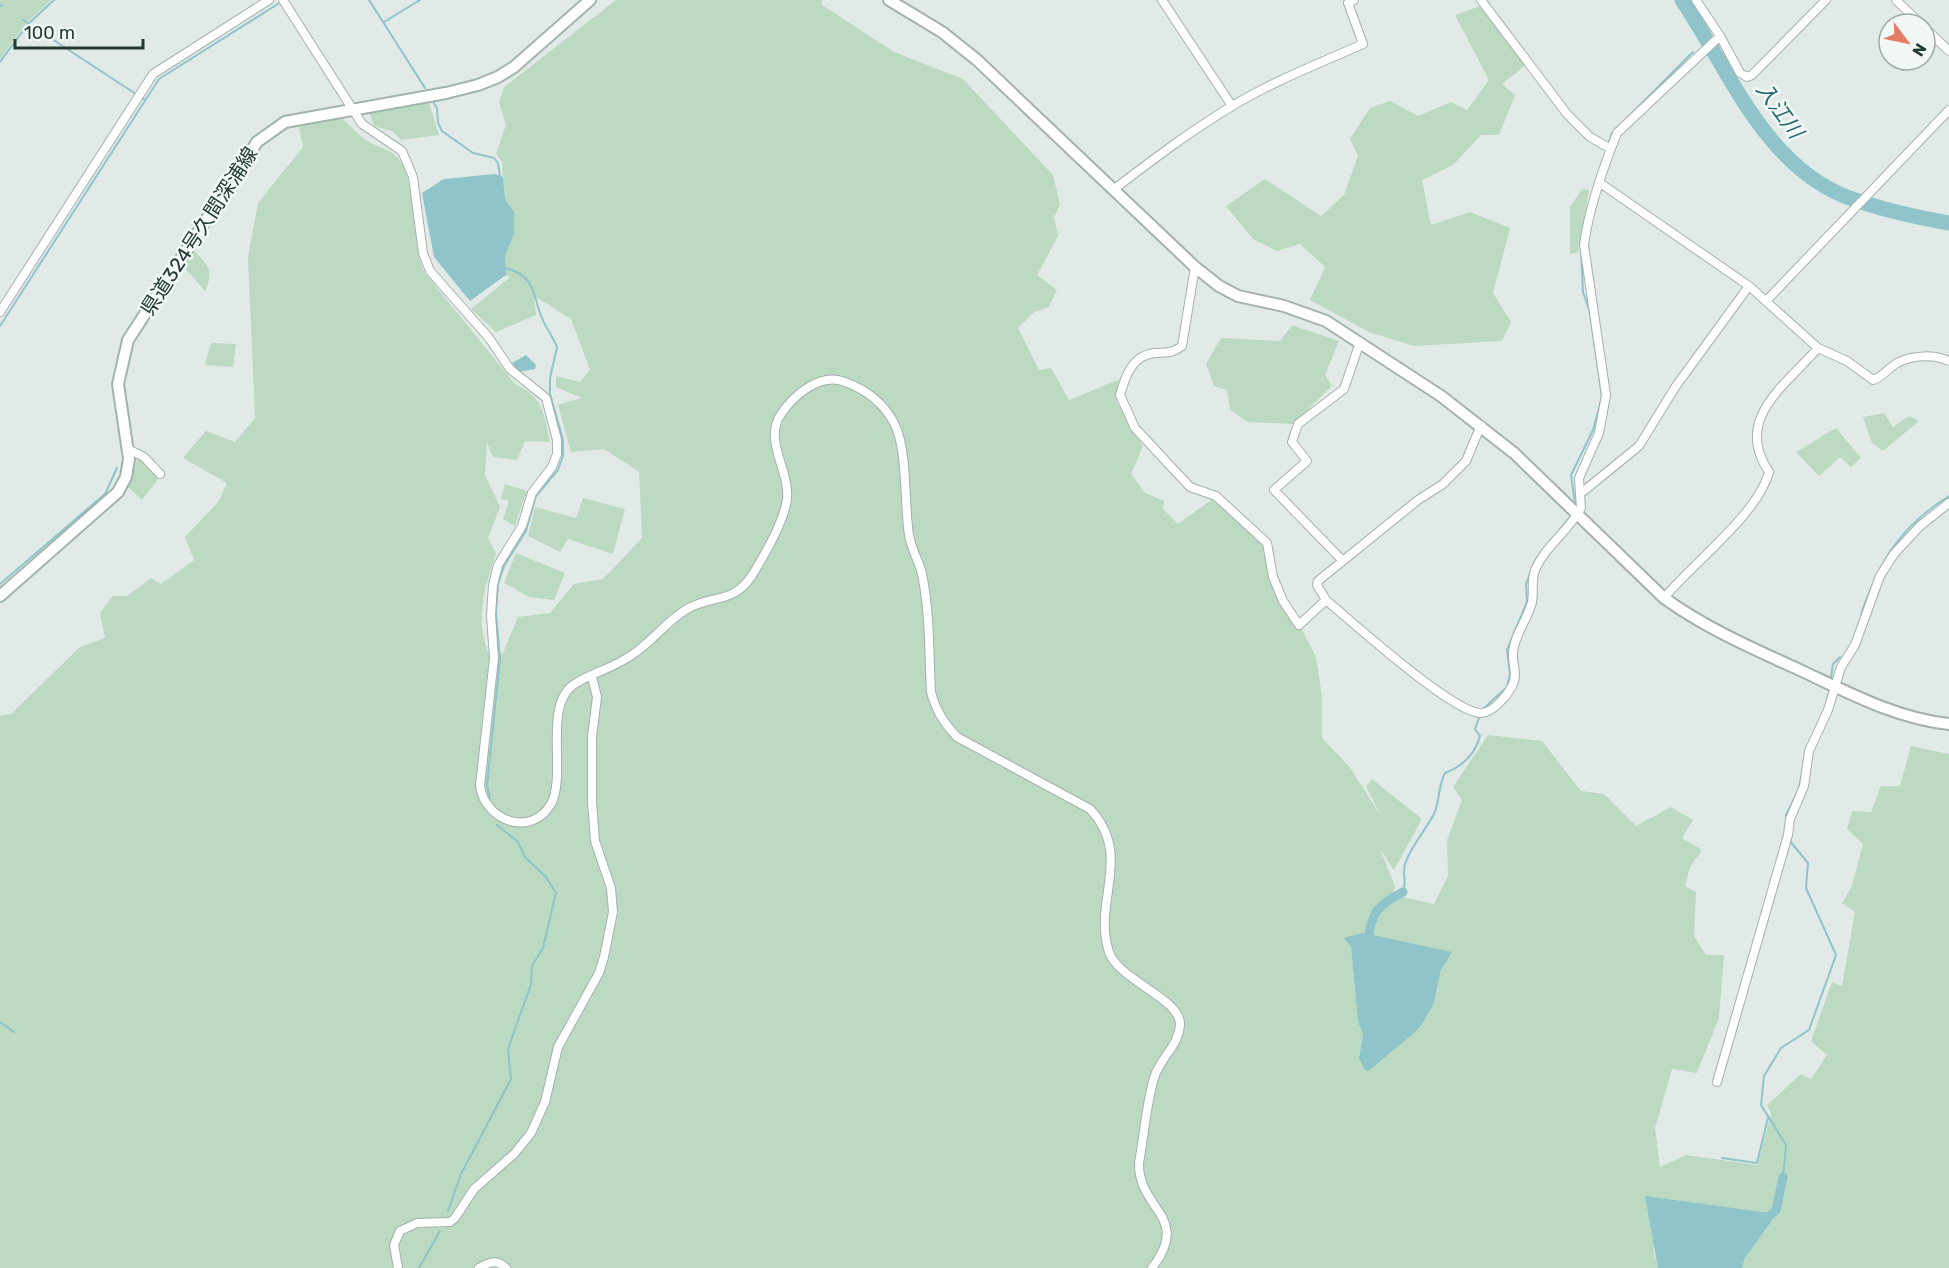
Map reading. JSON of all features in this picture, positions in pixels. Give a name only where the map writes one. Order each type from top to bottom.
[{"type":"street","points":[[0,312],[153,74],[269,0]]},
{"type":"street","points":[[283,0],[351,109],[371,133],[402,151],[413,177],[423,253],[430,271],[489,338],[510,369],[546,398],[557,440],[557,454],[552,468],[532,493],[522,526],[498,565],[493,585],[491,615],[495,658],[480,786],[482,798],[496,815],[521,822],[534,820],[544,813],[556,789],[559,708],[572,686],[614,667],[636,652],[690,607],[723,599],[735,593],[756,570],[787,500],[785,475],[774,442],[776,421],[782,412],[814,384],[828,379],[837,379],[873,396],[886,410],[900,439],[909,537],[922,574],[931,692],[935,707],[944,724],[957,737],[1090,809],[1103,823],[1112,871],[1103,919],[1104,939],[1111,959],[1134,981],[1166,1002],[1179,1017],[1180,1024],[1174,1046],[1161,1062],[1154,1077],[1139,1163],[1139,1176],[1145,1192],[1161,1212],[1167,1229],[1167,1241],[1162,1256],[1152,1268]]},
{"type":"street","name":"県道324号久間深浦線","points":[[0,596],[118,492],[126,477],[128,449],[118,384],[128,340],[257,141],[285,122],[446,93],[498,77],[514,67],[590,0]]},
{"type":"street","points":[[889,0],[942,32],[977,60],[1195,267],[1219,286],[1238,296],[1284,306],[1326,321],[1482,426],[1514,453],[1664,598],[1689,616],[1835,687],[1927,722],[1949,724]]},
{"type":"street","points":[[1162,0],[1232,106]]},
{"type":"street","points":[[1113,190],[1185,136],[1232,106],[1299,72],[1363,44],[1348,3],[1354,0]]},
{"type":"street","points":[[1481,0],[1567,114],[1590,137],[1611,149]]},
{"type":"street","points":[[1696,0],[1740,73],[1747,77],[1826,0]]},
{"type":"street","points":[[1896,0],[1908,12]]},
{"type":"street","points":[[1482,426],[1466,461],[1443,484],[1418,500],[1393,523],[1342,560],[1317,585],[1326,600],[1434,689],[1479,713],[1494,708],[1513,685],[1516,673],[1514,645],[1533,600],[1532,585],[1540,560],[1578,515],[1581,508],[1579,478],[1599,433],[1606,395],[1584,245],[1587,222],[1611,149],[1617,133],[1719,37]]},
{"type":"street","points":[[1937,40],[1949,51]]},
{"type":"street","points":[[1767,300],[1949,110]]},
{"type":"street","points":[[1600,183],[1749,286],[1818,348],[1847,361],[1873,380],[1880,378],[1896,363],[1918,356],[1939,357],[1949,361]]},
{"type":"street","points":[[1195,267],[1182,346],[1173,353],[1152,353],[1129,367],[1120,395],[1135,428],[1190,487],[1216,496],[1267,543],[1273,577],[1283,601],[1299,625],[1326,600]]},
{"type":"street","points":[[1580,494],[1639,446],[1676,386],[1749,286]]},
{"type":"street","points":[[1342,560],[1274,490],[1307,461],[1292,442],[1298,424],[1344,389],[1360,342]]},
{"type":"street","points":[[1664,598],[1740,519],[1766,485],[1769,472],[1761,460],[1756,444],[1756,424],[1764,409],[1818,348]]},
{"type":"street","points":[[128,449],[144,457],[160,474]]},
{"type":"street","points":[[1717,1082],[1788,835],[1790,819],[1804,786],[1809,751],[1828,710],[1841,667],[1855,645],[1880,576],[1894,554],[1920,526],[1949,502]]},
{"type":"street","points":[[398,1268],[394,1245],[400,1231],[417,1223],[450,1222],[474,1189],[514,1154],[531,1133],[545,1102],[558,1047],[599,973],[613,912],[610,888],[595,841],[592,737],[597,697],[592,677]]},
{"type":"street","points":[[479,1268],[492,1262],[501,1263],[506,1268]]},
{"type":"green space","points":[[0,0],[51,0],[28,21],[0,59]]},
{"type":"green space","points":[[616,0],[822,0],[822,5],[894,52],[963,79],[1053,175],[1060,204],[1054,218],[1058,236],[1037,275],[1057,290],[1049,307],[1034,312],[1018,328],[1039,370],[1051,368],[1069,400],[1118,380],[1117,402],[1143,446],[1131,474],[1145,493],[1164,501],[1163,509],[1178,524],[1214,498],[1264,544],[1269,581],[1287,616],[1302,630],[1316,657],[1322,697],[1322,738],[1349,766],[1381,816],[1366,786],[1372,779],[1422,819],[1394,870],[1380,849],[1395,886],[1393,895],[1434,904],[1448,876],[1447,840],[1462,800],[1453,787],[1488,735],[1542,741],[1581,791],[1604,794],[1636,826],[1671,807],[1693,820],[1682,838],[1702,850],[1690,867],[1685,886],[1696,892],[1694,936],[1706,955],[1724,955],[1719,1018],[1697,1073],[1672,1069],[1655,1128],[1660,1167],[1686,1155],[1758,1165],[1771,1113],[1767,1105],[1801,1074],[1811,1079],[1827,1055],[1811,1041],[1832,982],[1842,986],[1855,912],[1842,903],[1852,886],[1863,844],[1847,829],[1852,811],[1871,812],[1881,786],[1900,786],[1911,746],[1949,754],[1949,1268],[1742,1268],[1745,1258],[1771,1222],[1653,1248],[1658,1268],[0,1268],[0,716],[11,714],[80,647],[105,638],[100,613],[113,596],[127,596],[151,578],[161,584],[194,560],[185,537],[219,501],[227,483],[183,458],[206,431],[235,442],[255,418],[248,257],[258,203],[303,147],[299,127],[342,118],[366,140],[390,151],[398,158],[406,172],[409,185],[417,245],[424,272],[515,384],[532,395],[544,415],[550,442],[525,441],[517,460],[493,457],[487,443],[485,475],[500,507],[488,538],[496,554],[482,605],[482,630],[490,656],[503,653],[518,617],[550,613],[574,584],[603,579],[642,538],[639,472],[604,449],[571,452],[558,405],[582,398],[556,387],[556,376],[580,382],[590,370],[571,319],[534,296],[536,315],[496,332],[471,309],[510,277],[506,275],[505,256],[514,234],[514,212],[505,199],[502,162],[496,154],[506,125],[499,102],[504,87]],"holes":[[[1351,947],[1451,952],[1441,970],[1434,1003],[1359,1058],[1363,1034],[1358,1021]]]},
{"type":"green space","points":[[1480,6],[1526,65],[1502,84],[1515,95],[1499,135],[1481,135],[1453,165],[1422,180],[1431,225],[1470,212],[1510,228],[1493,293],[1511,322],[1502,341],[1414,346],[1369,332],[1310,300],[1325,267],[1300,244],[1277,251],[1253,239],[1226,206],[1265,179],[1321,216],[1344,195],[1358,156],[1350,139],[1370,108],[1390,101],[1418,116],[1451,102],[1467,110],[1489,80],[1455,15]]},
{"type":"green space","points":[[429,103],[439,135],[401,140],[392,131],[374,126],[370,114]]},
{"type":"green space","points":[[1582,189],[1589,190],[1578,252],[1570,254],[1570,207]]},
{"type":"green space","points":[[193,250],[208,269],[209,278],[205,291],[184,267]]},
{"type":"green space","points":[[1292,325],[1339,341],[1325,375],[1332,386],[1293,424],[1248,422],[1230,410],[1227,390],[1214,386],[1206,364],[1221,338],[1280,341]]},
{"type":"green space","points":[[211,343],[236,344],[233,367],[205,365]]},
{"type":"green space","points":[[1884,413],[1893,427],[1909,416],[1919,421],[1883,451],[1872,443],[1863,417]]},
{"type":"green space","points":[[1836,428],[1861,458],[1851,467],[1840,457],[1819,476],[1796,452]]},
{"type":"green space","points":[[138,458],[158,479],[142,500],[128,487]]},
{"type":"green space","points":[[505,484],[527,491],[515,526],[503,519],[509,501],[501,499]]},
{"type":"green space","points":[[583,498],[625,509],[613,554],[568,539],[560,552],[528,536],[535,507],[576,518]]},
{"type":"green space","points":[[516,553],[565,573],[554,600],[529,597],[504,583]]},
{"type":"water","points":[[495,174],[503,177],[505,199],[514,212],[514,234],[505,256],[506,275],[470,301],[434,257],[422,193],[444,179]]},
{"type":"water","points":[[526,355],[536,365],[535,369],[519,372],[512,363]]},
{"type":"water","points":[[1363,933],[1452,952],[1441,970],[1434,1003],[1422,1024],[1368,1071],[1365,1070],[1359,1058],[1363,1034],[1358,1022],[1351,947],[1344,938]]},
{"type":"water","points":[[1645,1196],[1769,1213],[1771,1222],[1745,1258],[1742,1268],[1658,1268]]},
{"type":"waterway","points":[[0,62],[28,24],[54,0]]},
{"type":"waterway","points":[[369,0],[425,88]]},
{"type":"waterway","points":[[384,22],[420,0]]},
{"type":"waterway","name":"入江川","points":[[1682,0],[1751,112],[1770,139],[1793,162],[1818,182],[1847,197],[1897,212],[1949,223]]},
{"type":"waterway","points":[[0,326],[159,79],[281,2]]},
{"type":"waterway","points":[[23,20],[145,100]]},
{"type":"waterway","points":[[1608,145],[1612,133],[1693,52]]},
{"type":"waterway","points":[[433,102],[437,108],[438,123],[442,131],[473,153],[494,158],[498,163],[500,176]]},
{"type":"waterway","points":[[1583,228],[1588,207]]},
{"type":"waterway","points":[[1575,503],[1571,475],[1593,430],[1602,397],[1590,312],[1583,292],[1581,248]]},
{"type":"waterway","points":[[490,799],[487,785],[500,659],[496,613],[498,584],[504,566],[526,531],[536,496],[558,470],[563,456],[563,440],[550,394],[550,378],[557,347],[542,318],[532,288],[523,276],[506,268]]},
{"type":"waterway","points":[[0,584],[105,494],[117,468]]},
{"type":"waterway","points":[[1861,614],[1876,577],[1894,546],[1917,520],[1949,496]]},
{"type":"waterway","points":[[1553,538],[1568,519]]},
{"type":"waterway","points":[[1482,710],[1507,687],[1510,674],[1507,650],[1527,602],[1526,584],[1536,560]]},
{"type":"waterway","points":[[1831,678],[1833,664],[1840,657]]},
{"type":"waterway","points":[[1806,749],[1826,706],[1828,694]]},
{"type":"waterway","points":[[1403,892],[1404,868],[1408,857],[1434,814],[1445,773],[1463,763],[1475,749],[1480,736],[1475,729],[1480,715]]},
{"type":"waterway","points":[[1786,826],[1786,815],[1799,789],[1804,761]]},
{"type":"waterway","points":[[448,1211],[461,1174],[511,1079],[508,1049],[531,984],[532,966],[543,948],[556,893],[546,877],[525,857],[518,842],[497,825]]},
{"type":"waterway","points":[[1783,1177],[1786,1145],[1761,1105],[1764,1076],[1781,1048],[1809,1030],[1836,955],[1806,888],[1808,863],[1789,840]]},
{"type":"waterway","points":[[1367,945],[1376,912],[1403,892]]},
{"type":"waterway","points":[[0,1022],[14,1032]]},
{"type":"waterway","points":[[1722,1158],[1757,1163],[1768,1118]]},
{"type":"waterway","points":[[1762,1223],[1776,1210],[1783,1177]]},
{"type":"waterway","points":[[419,1268],[440,1231]]}]
